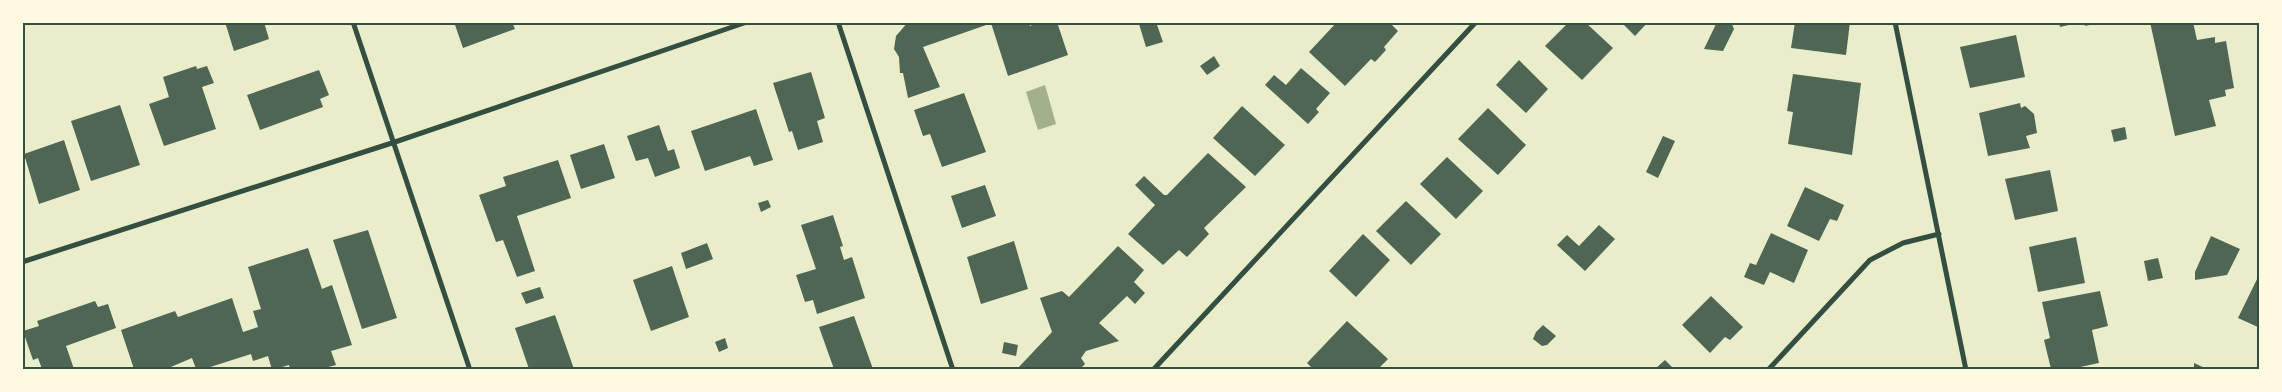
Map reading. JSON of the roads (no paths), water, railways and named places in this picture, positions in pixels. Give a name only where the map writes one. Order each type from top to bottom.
[{"type":"street","points":[[353,22],[395,142],[470,370]]},
{"type":"street","points":[[22,262],[395,142],[747,22]]},
{"type":"street","points":[[838,22],[953,370]]},
{"type":"street","points":[[1152,370],[1476,22]]},
{"type":"street","points":[[1895,22],[1966,370]]},
{"type":"street","points":[[1768,370],[1870,260],[1903,243],[1939,234]]}]
